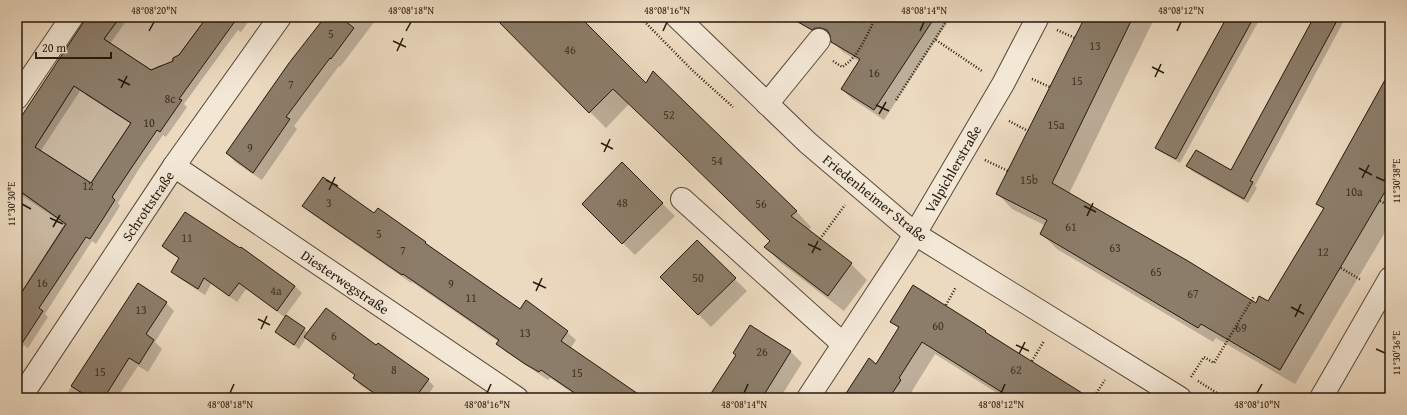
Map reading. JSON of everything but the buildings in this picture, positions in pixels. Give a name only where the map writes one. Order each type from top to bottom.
[{"type":"street","points":[[17,98],[72,17]]},
{"type":"street","name":"Schrottstraße","points":[[20,398],[174,166],[280,17]]},
{"type":"street","name":"Friedenheimer Straße","points":[[677,17],[808,143],[915,234],[1179,398]]},
{"type":"street","name":"Valpichlerstraße","points":[[808,398],[915,234],[1003,84],[1038,17]]},
{"type":"street","points":[[767,104],[816,44]]},
{"type":"street","name":"Diesterwegstraße","points":[[174,166],[517,398]]},
{"type":"street","points":[[682,199],[843,344]]},
{"type":"street","points":[[1321,398],[1390,278]]},
{"type":"path","points":[[816,44],[842,67],[848,63],[861,46],[876,17]]},
{"type":"path","points":[[896,100],[950,17]]},
{"type":"path","points":[[936,40],[1003,84]]},
{"type":"path","points":[[1380,201],[1390,206]]},
{"type":"path","points":[[820,239],[846,203]]},
{"type":"path","points":[[1179,398],[1204,358],[1214,363],[1254,296]]},
{"type":"path","points":[[1186,374],[1225,398]]},
{"type":"shaded area","points":[[120,17],[207,17],[179,55],[173,58],[172,65],[160,66],[151,70],[104,39]]},
{"type":"shaded area","points":[[79,78],[86,94],[120,116],[136,116],[91,183],[35,147]]},
{"type":"shaded area","points":[[17,189],[66,223],[19,296],[17,294]]}]
